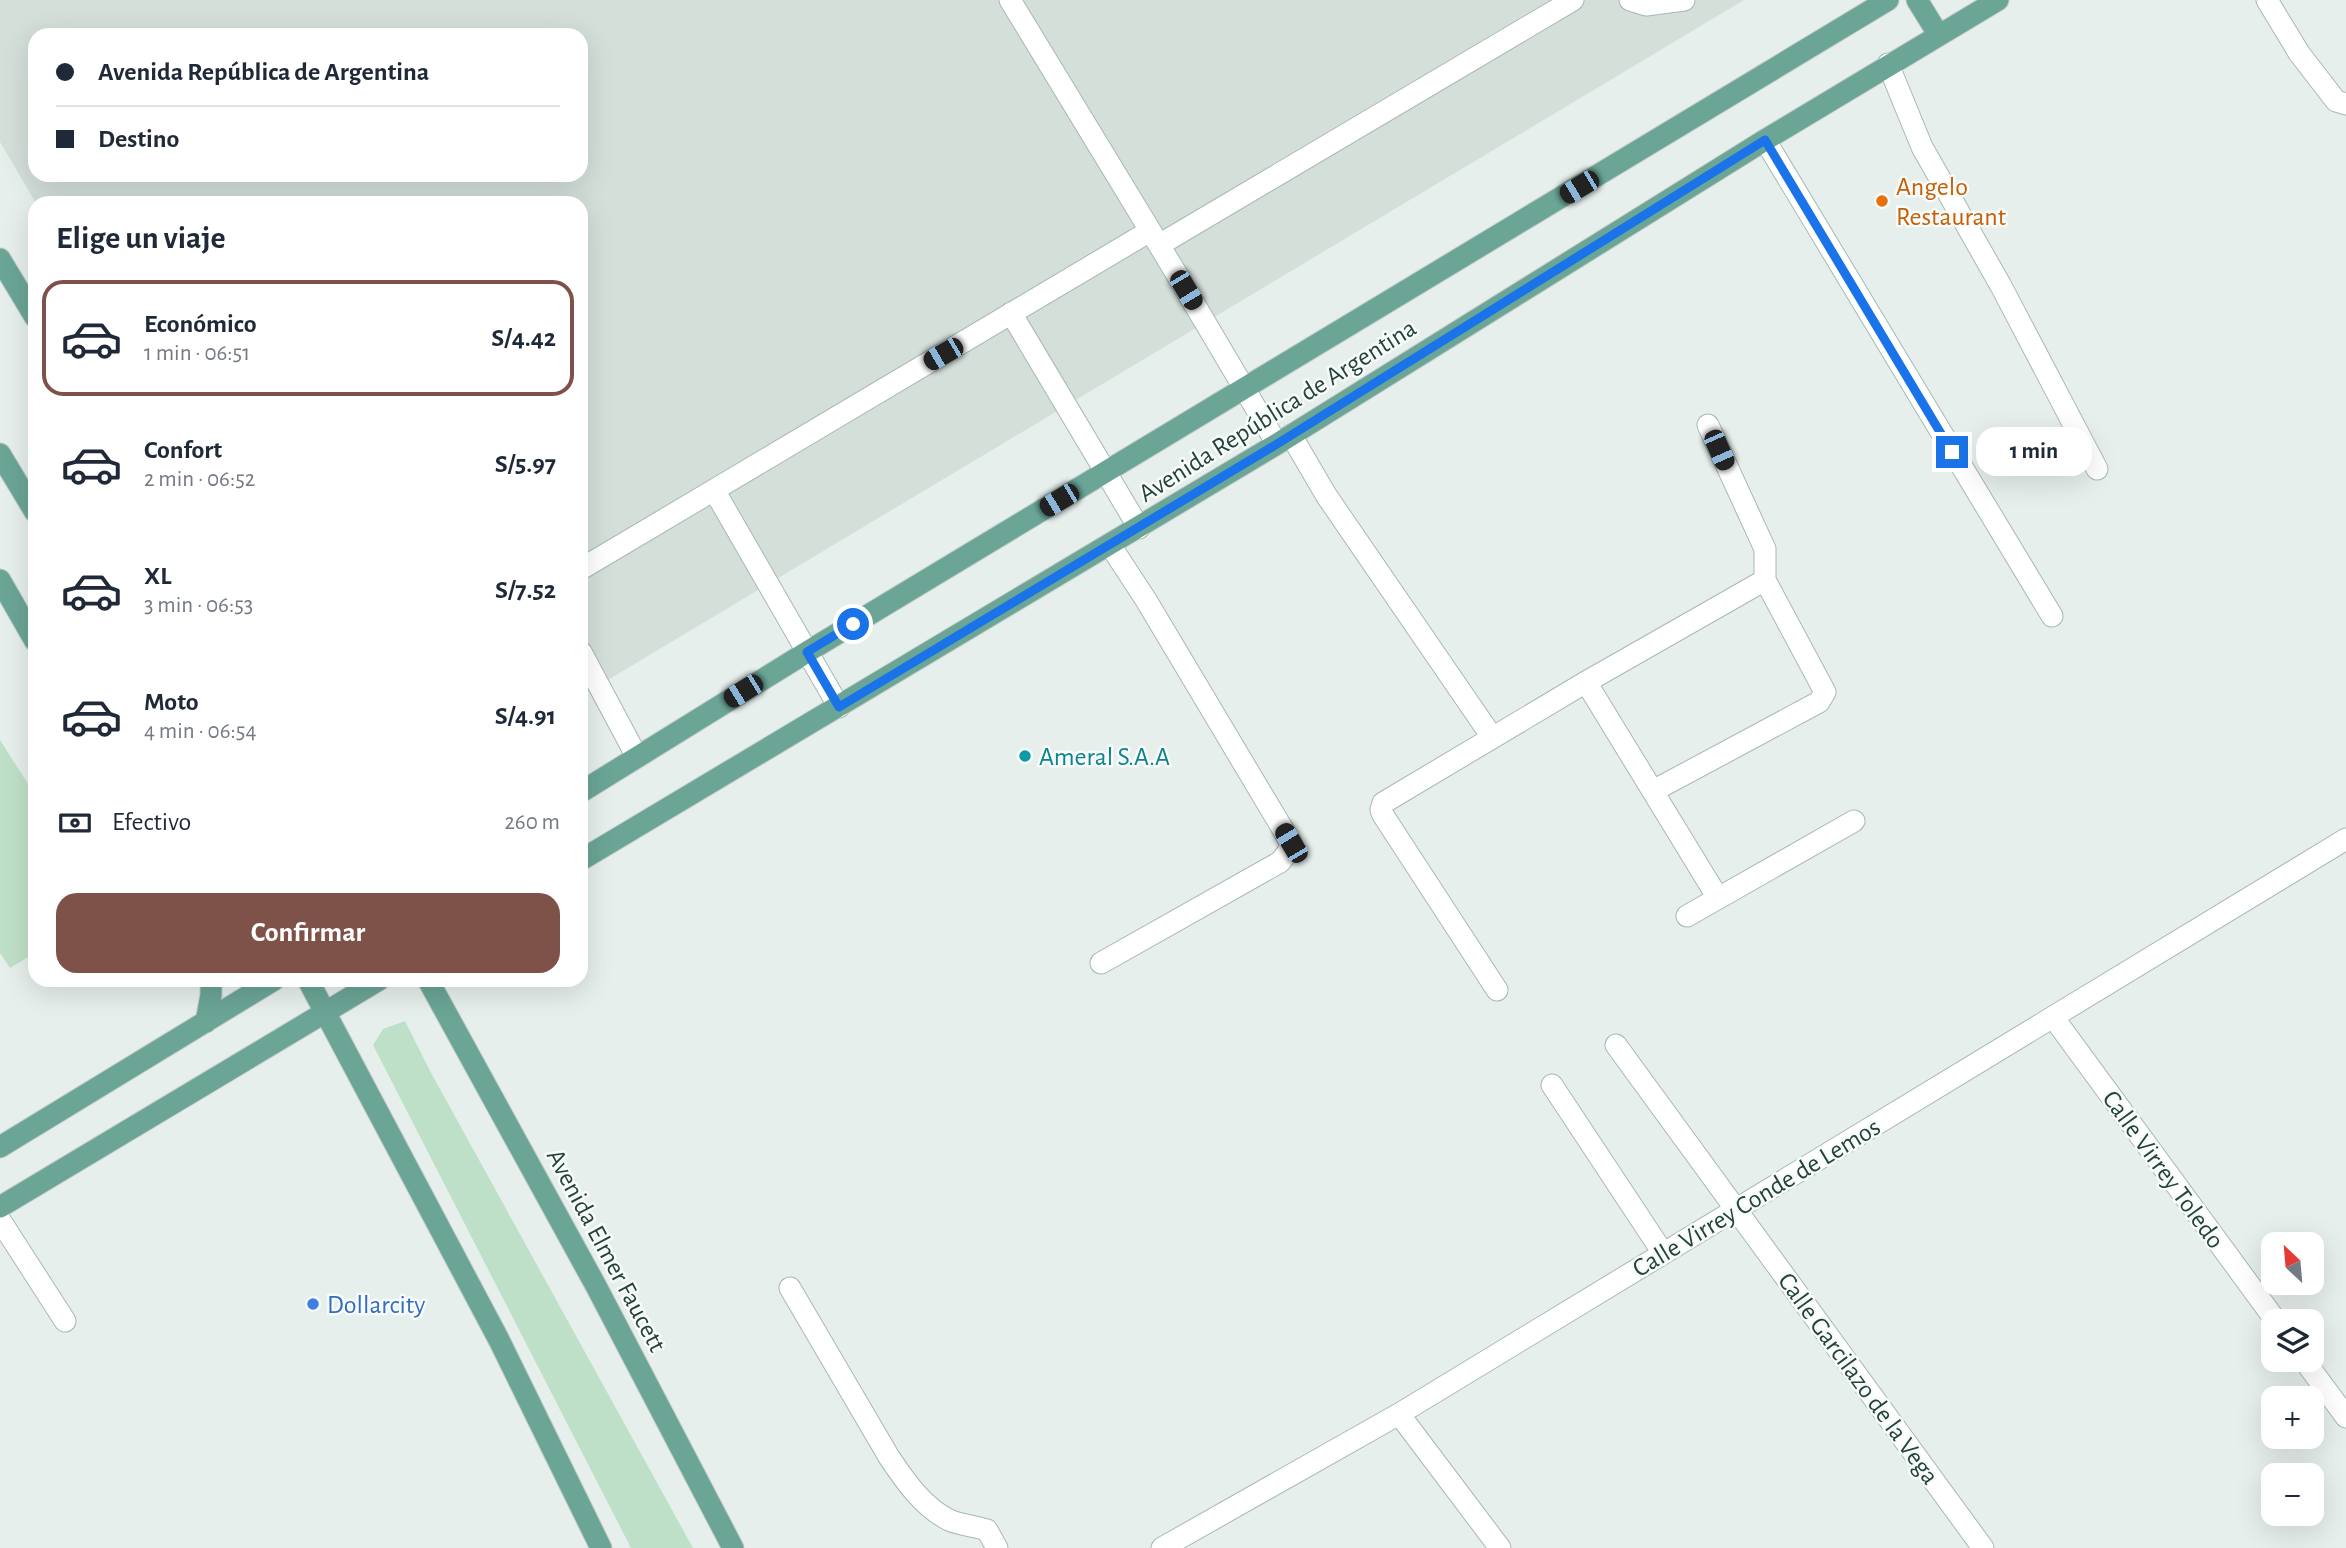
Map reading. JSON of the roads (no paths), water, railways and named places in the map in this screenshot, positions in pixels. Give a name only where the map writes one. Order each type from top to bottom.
[{"type":"main road","name":"Avenida República de Argentina","points":[[588,788],[1244,388],[1861,7],[1888,0]]},
{"type":"main road","points":[[1917,0],[1938,34]]},
{"type":"main road","name":"Avenida República de Argentina","points":[[588,856],[1284,440],[1888,64],[1998,0]]},
{"type":"main road","points":[[0,259],[28,305]]},
{"type":"main road","points":[[0,454],[28,500]]},
{"type":"main road","points":[[0,580],[28,629]]},
{"type":"main road","points":[[206,1022],[211,987]]},
{"type":"main road","points":[[0,1147],[263,987]]},
{"type":"main road","points":[[311,987],[499,1340],[601,1548]]},
{"type":"main road","points":[[0,1207],[367,987]]},
{"type":"main road","name":"Avenida Elmer Faucett","points":[[432,987],[596,1286],[733,1548]]},
{"type":"street","points":[[1010,0],[1244,388],[1326,495],[1492,737]]},
{"type":"street","points":[[588,565],[1011,313],[1155,238],[1573,0]]},
{"type":"street","points":[[1630,0],[1646,5],[1684,0]]},
{"type":"street","points":[[2267,0],[2299,53],[2336,102],[2346,104]]},
{"type":"street","points":[[1888,64],[1922,147],[2001,286],[2097,469]]},
{"type":"street","points":[[1765,140],[2052,616]]},
{"type":"street","points":[[1011,313],[1139,528]]},
{"type":"street","points":[[1653,791],[1824,697],[1825,692],[1765,580],[1765,550],[1708,425]]},
{"type":"street","points":[[714,490],[839,707]]},
{"type":"street","points":[[1101,963],[1280,862],[1291,843],[1146,600],[1110,545]]},
{"type":"street","points":[[1497,989],[1381,810],[1383,803],[1586,682],[1765,580]]},
{"type":"street","points":[[588,666],[636,757]]},
{"type":"street","points":[[1586,682],[1718,898]]},
{"type":"street","points":[[1687,916],[1854,821]]},
{"type":"street","name":"Calle Virrey Conde de Lemos","points":[[1162,1548],[1399,1414],[2345,840]]},
{"type":"street","name":"Calle Virrey Toledo","points":[[2053,1017],[2267,1309]]},
{"type":"street","name":"Calle Garcilazo de la Vega","points":[[1616,1045],[1983,1548]]},
{"type":"street","points":[[1552,1085],[1662,1253]]},
{"type":"street","points":[[0,1220],[65,1321]]},
{"type":"street","points":[[790,1288],[888,1457],[906,1483],[950,1520],[987,1530],[997,1548]]},
{"type":"street","points":[[2313,1372],[2346,1416]]},
{"type":"street","points":[[1399,1414],[1500,1548]]},
{"type":"place","name":"Angelo Restaurant","points":[[1882,201]]},
{"type":"place","name":"Ameral S.A.A","points":[[1025,756]]},
{"type":"place","name":"Dollarcity","points":[[313,1304]]}]
